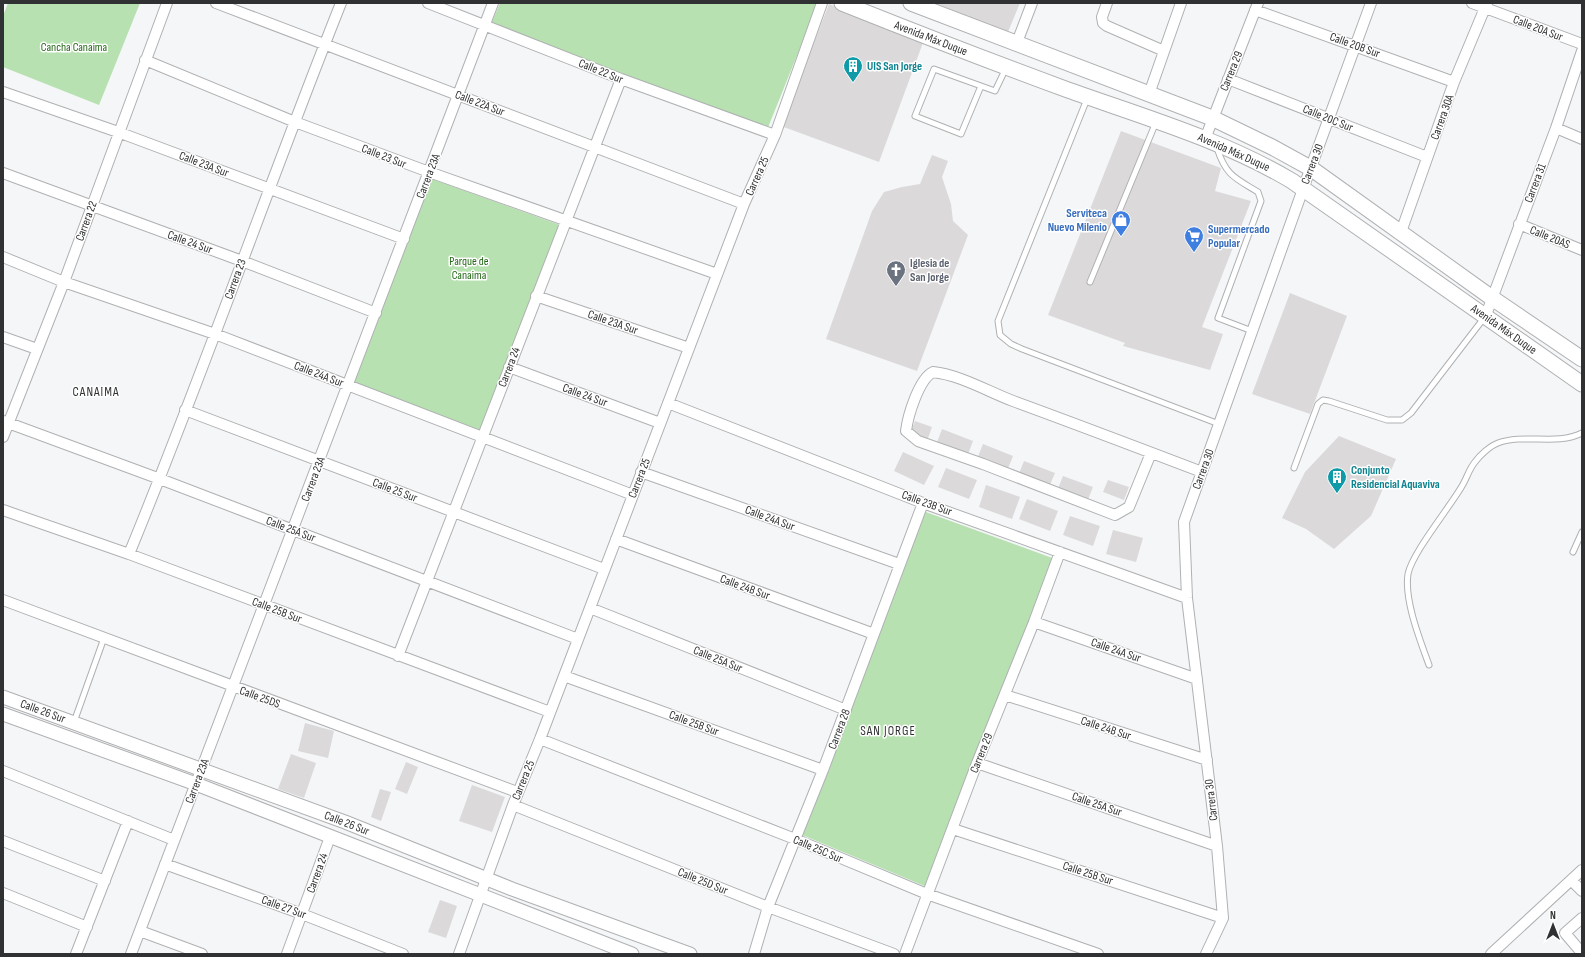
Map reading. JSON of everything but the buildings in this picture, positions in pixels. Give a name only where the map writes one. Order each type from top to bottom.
[{"type":"main road","name":"Avenida Máx Duque","points":[[842,3],[1006,67],[1211,141],[1263,164],[1303,189],[1582,384]]},
{"type":"main road","name":"Avenida Máx Duque","points":[[910,3],[1212,118],[1312,168],[1492,298],[1582,359]]},
{"type":"street","name":"Carrera 22","points":[[3,437],[6,423],[64,282],[118,132],[167,3]]},
{"type":"street","name":"Calle 22A Sur","points":[[216,3],[744,204]]},
{"type":"street","name":"Carrera 23","points":[[129,554],[160,479],[268,188],[341,3]]},
{"type":"street","name":"Calle 22 Sur","points":[[428,3],[621,79],[775,135]]},
{"type":"street","name":"Carrera 23A","points":[[131,954],[494,3]]},
{"type":"street","name":"Carrera 25","points":[[459,954],[479,894],[487,878],[513,805],[540,739],[744,204],[775,135],[822,3]]},
{"type":"street","points":[[1016,44],[1032,3]]},
{"type":"street","points":[[1107,3],[1102,17],[1102,23],[1164,51]]},
{"type":"street","points":[[1149,94],[1181,3]]},
{"type":"street","name":"Carrera 30","points":[[1224,918],[1217,846],[1187,598],[1184,522],[1355,45],[1372,3]]},
{"type":"street","name":"Calle 20A Sur","points":[[1472,3],[1486,5],[1582,44]]},
{"type":"street","name":"Carrera 30A","points":[[1401,232],[1454,82],[1486,5]]},
{"type":"street","name":"Calle 20B Sur","points":[[1257,6],[1454,82]]},
{"type":"street","name":"Carrera 29","points":[[1211,141],[1212,118],[1257,6]]},
{"type":"street","name":"Carrera 31","points":[[1486,316],[1556,128],[1582,51]]},
{"type":"street","name":"Calle 23 Sur","points":[[145,60],[295,122],[565,222],[717,274]]},
{"type":"street","name":"Carrera 24","points":[[398,656],[621,79]]},
{"type":"street","name":"Calle 20C Sur","points":[[1228,79],[1427,157]]},
{"type":"street","name":"Calle 23A Sur","points":[[3,92],[118,132],[404,239]]},
{"type":"street","points":[[1556,128],[1582,139]]},
{"type":"street","name":"Calle 24 Sur","points":[[3,173],[242,261],[376,313]]},
{"type":"street","name":"Calle 20AS","points":[[1519,224],[1582,250]]},
{"type":"street","name":"Calle 24A Sur","points":[[3,257],[64,282],[215,334],[633,495]]},
{"type":"street","name":"Calle 23A Sur","points":[[536,296],[689,348]]},
{"type":"street","points":[[3,337],[37,349]]},
{"type":"street","name":"Calle 24 Sur","points":[[509,367],[660,423]]},
{"type":"street","points":[[1151,452],[1129,507],[1115,515],[983,464],[918,441],[906,431],[922,382],[927,375],[933,372],[955,377],[990,392],[1151,452],[1202,472]]},
{"type":"street","name":"Calle 23B Sur","points":[[668,403],[923,503],[1187,598]]},
{"type":"street","name":"Calle 25 Sur","points":[[185,410],[604,570]]},
{"type":"street","name":"Calle 25A Sur","points":[[6,423],[160,479],[578,639]]},
{"type":"street","name":"Calle 24A Sur","points":[[642,472],[899,564]]},
{"type":"street","name":"Carrera 28","points":[[754,954],[768,907],[823,770],[923,503]]},
{"type":"street","name":"Calle 25B Sur","points":[[3,510],[129,554],[550,712]]},
{"type":"street","name":"Calle 24B Sur","points":[[616,540],[874,634]]},
{"type":"street","name":"Carrera 29","points":[[905,954],[977,763],[1005,696],[1060,552]]},
{"type":"street","name":"Calle 25DS","points":[[3,600],[518,792]]},
{"type":"street","name":"Calle 25A Sur","points":[[590,608],[846,710]]},
{"type":"street","name":"Calle 24A Sur","points":[[1034,622],[1197,679]]},
{"type":"street","name":"Calle 25B Sur","points":[[564,676],[823,770]]},
{"type":"street","name":"Calle 24B Sur","points":[[1005,696],[1207,760]]},
{"type":"street","name":"Calle 26 Sur","points":[[3,697],[202,769],[487,878],[512,889],[690,954]]},
{"type":"street","name":"Calle 26 Sur","points":[[3,714],[196,784],[632,954]]},
{"type":"street","name":"Calle 25C Sur","points":[[540,739],[795,839],[927,894],[1098,954]]},
{"type":"street","name":"Calle 25A Sur","points":[[977,763],[1217,846]]},
{"type":"street","points":[[3,771],[174,840]]},
{"type":"street","name":"Calle 25D Sur","points":[[513,805],[768,907],[894,954]]},
{"type":"street","points":[[76,954],[128,821]]},
{"type":"street","name":"Calle 25B Sur","points":[[953,829],[1224,918]]},
{"type":"street","name":"Carrera 24","points":[[287,954],[330,837]]},
{"type":"street","points":[[3,841],[105,881]]},
{"type":"street","name":"Calle 27 Sur","points":[[165,864],[302,914],[403,954]]},
{"type":"street","points":[[1492,954],[1582,870]]},
{"type":"street","points":[[1571,880],[1582,891]]},
{"type":"street","points":[[3,894],[87,927]]},
{"type":"street","points":[[1206,954],[1224,918]]},
{"type":"street","points":[[1582,918],[1565,933],[1582,953]]},
{"type":"street","points":[[140,931],[202,954]]},
{"type":"lane","points":[[980,86],[960,134],[916,116],[934,69],[995,91],[1006,67]]},
{"type":"lane","points":[[1088,97],[998,321],[1000,335],[1011,344],[1022,349],[1219,424]]},
{"type":"lane","points":[[1090,282],[1156,121]]},
{"type":"lane","points":[[1211,141],[1222,164],[1230,175],[1258,192],[1261,196],[1261,200],[1218,318],[1252,331]]},
{"type":"lane","points":[[1294,468],[1318,404],[1323,400],[1387,420],[1402,420],[1411,413],[1486,316]]},
{"type":"lane","points":[[1429,665],[1414,623],[1408,586],[1408,573],[1414,558],[1463,485],[1475,462],[1487,450],[1498,443],[1521,439],[1573,437],[1582,433]]},
{"type":"lane","points":[[1573,552],[1582,532]]},
{"type":"lane","points":[[74,722],[104,638]]},
{"type":"green space","name":"Cancha Canaima","points":[[8,3],[140,3],[99,105],[3,67],[3,16]]},
{"type":"green space","points":[[500,3],[818,3],[767,130],[615,74],[492,22]]},
{"type":"green space","name":"Parque de Canaima","points":[[429,178],[560,225],[480,432],[352,382]]},
{"type":"green space","points":[[923,511],[1055,559],[927,887],[800,834]]},
{"type":"place","name":"UIS San Jorge","points":[[853,83]]},
{"type":"place","name":"Serviteca Nuevo Milenio","points":[[1121,237]]},
{"type":"place","name":"Supermercado Popular","points":[[1194,253]]},
{"type":"place","name":"Iglesia de San Jorge","points":[[896,287]]},
{"type":"place","name":"Conjunto Residencial Aquaviva","points":[[1337,494]]},
{"type":"district","name":"CANAIMA","points":[[96,391]]},
{"type":"district","name":"SAN JORGE","points":[[888,730]]}]
